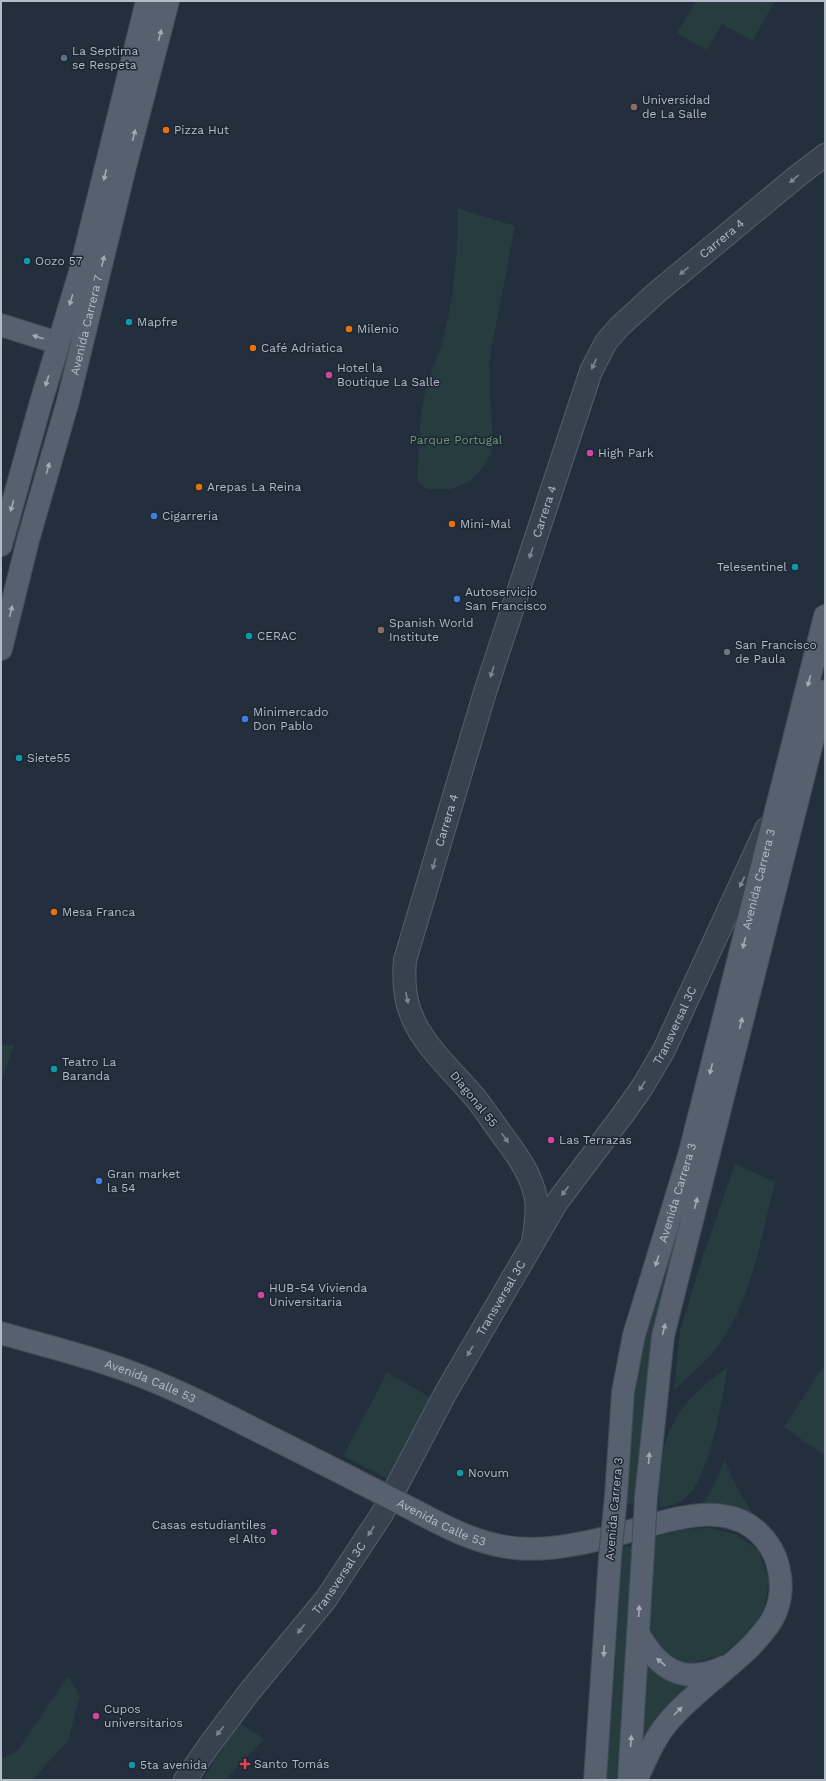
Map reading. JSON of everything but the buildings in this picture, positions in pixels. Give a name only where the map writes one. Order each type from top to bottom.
[{"type":"main road","name":"Avenida Carrera 7","points":[[1,545],[58,343],[80,272],[104,180],[147,1]]},
{"type":"main road","name":"Avenida Carrera 7","points":[[1,649],[28,540],[68,401],[127,160],[168,1]]},
{"type":"main road","points":[[1,324],[58,343]]},
{"type":"main road","name":"Avenida Carrera 3","points":[[596,1780],[610,1557],[623,1392],[634,1335],[690,1152],[825,616]]},
{"type":"main road","name":"Avenida Carrera 3","points":[[629,1780],[646,1497],[663,1336],[825,691]]},
{"type":"main road","name":"Avenida Calle 53","points":[[1,1333],[123,1369],[168,1388],[391,1498],[453,1531],[489,1543],[523,1549],[550,1548],[594,1541],[694,1515],[726,1516],[746,1523],[762,1535],[772,1550],[779,1568],[781,1586],[775,1615],[761,1635],[736,1661],[679,1710],[666,1724],[657,1738],[636,1780]]},
{"type":"main road","name":"Avenida Calle 53","points":[[638,1633],[651,1653],[661,1663],[673,1671],[687,1675],[701,1675],[718,1670],[736,1661]]},
{"type":"street","name":"Carrera 4","points":[[405,960],[485,692],[597,357],[606,342],[619,327],[655,294],[825,155]]},
{"type":"street","name":"Transversal 3C","points":[[185,1780],[250,1691],[326,1599],[391,1498],[445,1394],[557,1202],[624,1113],[664,1050],[781,795]]},
{"type":"street","name":"Diagonal 55","points":[[405,960],[404,977],[406,997],[411,1014],[420,1031],[442,1062],[477,1100],[520,1158],[527,1171],[536,1200],[533,1242]]},
{"type":"green space","points":[[696,1],[775,1],[752,41],[722,24],[707,50],[677,33]]},
{"type":"green space","name":"Parque Portugal","points":[[457,208],[515,226],[489,362],[493,438],[491,454],[482,468],[470,481],[451,489],[428,489],[421,485],[417,479],[421,421],[425,394],[444,336],[451,304],[457,240]]},
{"type":"green space","points":[[1,1045],[14,1045],[1,1082]]},
{"type":"green space","points":[[702,1145],[652,1343],[646,1389],[637,1501],[624,1506],[633,1374]]},
{"type":"green space","points":[[735,1164],[775,1182],[759,1248],[746,1292],[727,1333],[710,1356],[674,1390],[680,1331],[700,1265]]},
{"type":"green space","points":[[825,1364],[825,1456],[784,1427]]},
{"type":"green space","points":[[728,1367],[713,1439],[700,1476],[692,1491],[682,1501],[659,1508],[660,1468],[664,1446],[669,1432],[684,1407],[693,1397],[703,1386]]},
{"type":"green space","points":[[387,1373],[430,1397],[388,1479],[343,1456]]},
{"type":"green space","points":[[725,1460],[739,1491],[758,1521],[726,1507],[703,1503],[712,1489]]},
{"type":"green space","points":[[711,1528],[736,1534],[758,1550],[769,1581],[764,1609],[751,1630],[723,1654],[690,1664],[666,1658],[654,1644],[649,1622],[655,1537],[683,1529]]},
{"type":"green space","points":[[633,1546],[618,1780],[606,1780],[615,1671],[622,1547]]},
{"type":"green space","points":[[646,1664],[669,1680],[695,1687],[672,1703],[656,1717],[641,1744]]},
{"type":"green space","points":[[68,1676],[80,1696],[68,1741],[32,1780],[1,1780],[1,1759],[18,1750]]},
{"type":"green space","points":[[238,1722],[264,1739],[227,1778],[228,1780],[203,1780]]},
{"type":"place","name":"La Septima se Respeta","points":[[64,58]]},
{"type":"place","name":"Universidad de La Salle","points":[[634,107]]},
{"type":"place","name":"Pizza Hut","points":[[166,130]]},
{"type":"place","name":"Oozo 57","points":[[27,261]]},
{"type":"place","name":"Mapfre","points":[[129,322]]},
{"type":"place","name":"Milenio","points":[[349,329]]},
{"type":"place","name":"Café Adriatica","points":[[253,348]]},
{"type":"place","name":"Hotel la Boutique La Salle","points":[[329,375]]},
{"type":"place","name":"High Park","points":[[590,453]]},
{"type":"place","name":"Arepas La Reina","points":[[199,487]]},
{"type":"place","name":"Cigarreria","points":[[154,516]]},
{"type":"place","name":"Mini-Mal","points":[[452,524]]},
{"type":"place","name":"Telesentinel","points":[[795,567]]},
{"type":"place","name":"Autoservicio San Francisco","points":[[457,599]]},
{"type":"place","name":"Spanish World Institute","points":[[381,630]]},
{"type":"place","name":"CERAC","points":[[249,636]]},
{"type":"place","name":"San Francisco de Paula","points":[[727,652]]},
{"type":"place","name":"Minimercado Don Pablo","points":[[245,719]]},
{"type":"place","name":"Siete55","points":[[19,758]]},
{"type":"place","name":"Mesa Franca","points":[[54,912]]},
{"type":"place","name":"Teatro La Baranda","points":[[54,1069]]},
{"type":"place","name":"Las Terrazas","points":[[551,1140]]},
{"type":"place","name":"Gran market la 54","points":[[99,1181]]},
{"type":"place","name":"HUB-54 Vivienda Universitaria","points":[[261,1295]]},
{"type":"place","name":"Novum","points":[[460,1473]]},
{"type":"place","name":"Casas estudiantiles el Alto","points":[[274,1532]]},
{"type":"place","name":"Cupos universitarios","points":[[96,1716]]},
{"type":"place","name":"Santo Tomás","points":[[245,1764]]},
{"type":"place","name":"5ta avenida","points":[[132,1765]]}]
